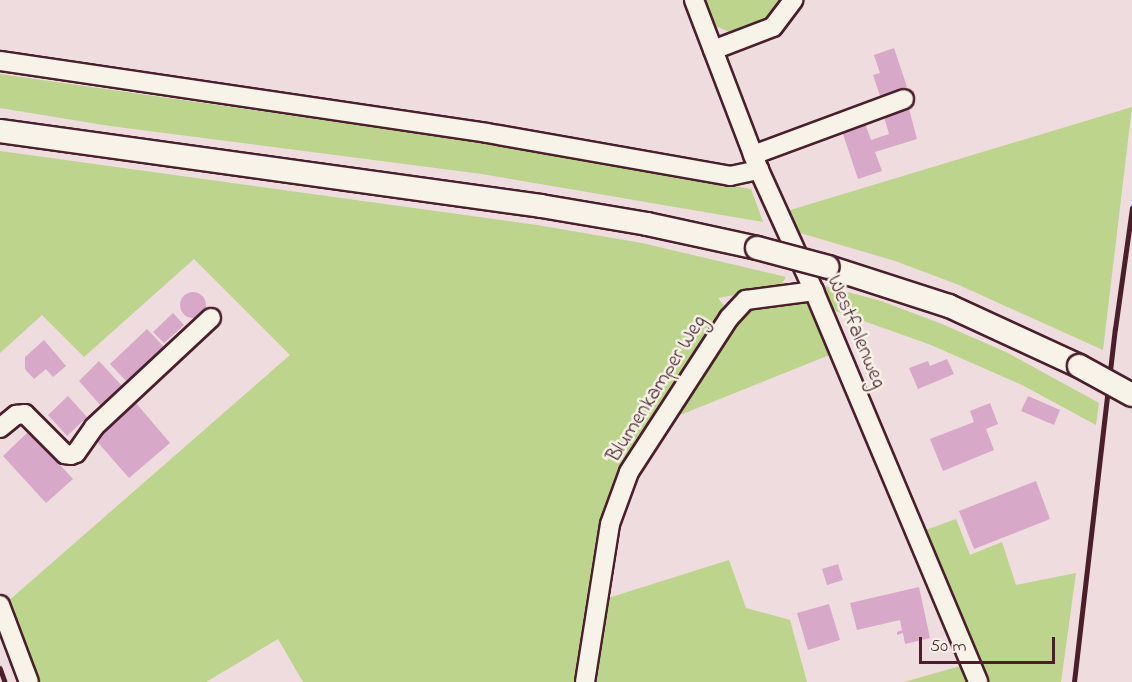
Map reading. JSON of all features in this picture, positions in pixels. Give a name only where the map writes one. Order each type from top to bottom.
[{"type":"main road","points":[[0,131],[541,206],[647,224],[757,248],[828,267],[949,306],[1079,366],[1132,395]]},
{"type":"street","name":"Westfalenweg","points":[[694,0],[756,162],[814,291],[978,682]]},
{"type":"street","points":[[713,50],[774,27],[793,0]]},
{"type":"street","points":[[0,61],[487,133],[730,176],[756,162],[904,99]]},
{"type":"street","name":"Blumenkamper Weg","points":[[585,682],[610,524],[629,472],[729,318],[746,300],[814,291]]},
{"type":"street","points":[[0,428],[16,415],[25,414],[65,454],[76,453],[94,427],[211,318]]},
{"type":"street","points":[[0,605],[29,682]]},
{"type":"green space","points":[[700,0],[783,0],[774,18],[732,33],[713,25]]},
{"type":"green space","points":[[0,74],[485,143],[751,189],[763,222],[482,174],[110,126],[0,108]]},
{"type":"green space","points":[[1132,107],[1103,350],[959,285],[895,261],[797,232],[787,211]]},
{"type":"green space","points":[[0,151],[537,225],[642,243],[786,277],[780,287],[718,298],[726,308],[624,470],[577,682],[303,682],[278,639],[206,682],[37,682],[6,603],[290,355],[194,259],[84,357],[42,315],[0,353]]},
{"type":"green space","points":[[825,286],[881,301],[942,324],[1008,353],[1099,403],[1096,425],[1022,385],[931,345],[830,309]]},
{"type":"green space","points":[[810,299],[832,354],[670,419],[731,324],[746,310]]},
{"type":"green space","points":[[956,519],[970,555],[1002,542],[1016,585],[1076,573],[1061,682],[987,682],[923,531]]},
{"type":"green space","points":[[729,560],[746,608],[790,620],[807,682],[591,682],[605,599]]},
{"type":"green space","points":[[964,665],[971,682],[904,682]]},
{"type":"building","points":[[894,48],[907,87],[880,96],[873,75],[880,73],[874,55]]},
{"type":"building","points":[[908,105],[917,139],[875,152],[882,171],[858,179],[841,128],[864,120],[871,140],[889,134],[883,114]]},
{"type":"building","points":[[193,292],[202,296],[206,305],[202,314],[193,318],[184,314],[180,305],[184,296]]},
{"type":"building","points":[[173,313],[184,325],[164,343],[153,332]]},
{"type":"building","points":[[147,329],[164,347],[127,382],[110,364]]},
{"type":"building","points":[[44,340],[66,366],[53,377],[46,369],[34,379],[25,369],[25,357]]},
{"type":"building","points":[[947,359],[954,374],[918,389],[909,368],[928,361],[930,366]]},
{"type":"building","points":[[99,361],[122,386],[101,406],[79,381]]},
{"type":"building","points":[[68,396],[87,417],[67,436],[48,415]]},
{"type":"building","points":[[1028,396],[1060,410],[1054,425],[1021,411]]},
{"type":"building","points":[[136,403],[170,443],[129,478],[94,438]]},
{"type":"building","points":[[990,403],[998,424],[986,429],[994,450],[943,471],[930,439],[974,422],[970,411]]},
{"type":"building","points":[[29,431],[73,479],[46,503],[3,456]]},
{"type":"building","points":[[1036,481],[1050,519],[974,549],[959,511]]},
{"type":"building","points":[[838,564],[843,580],[827,585],[822,569]]},
{"type":"building","points":[[919,587],[930,638],[905,644],[903,633],[897,635],[897,632],[902,630],[900,620],[857,630],[850,603]]},
{"type":"building","points":[[829,604],[840,640],[808,650],[797,613]]},
{"type":"railway","points":[[1074,682],[1115,329],[1132,208]]},
{"type":"railway","points":[[0,668],[5,682]]}]
